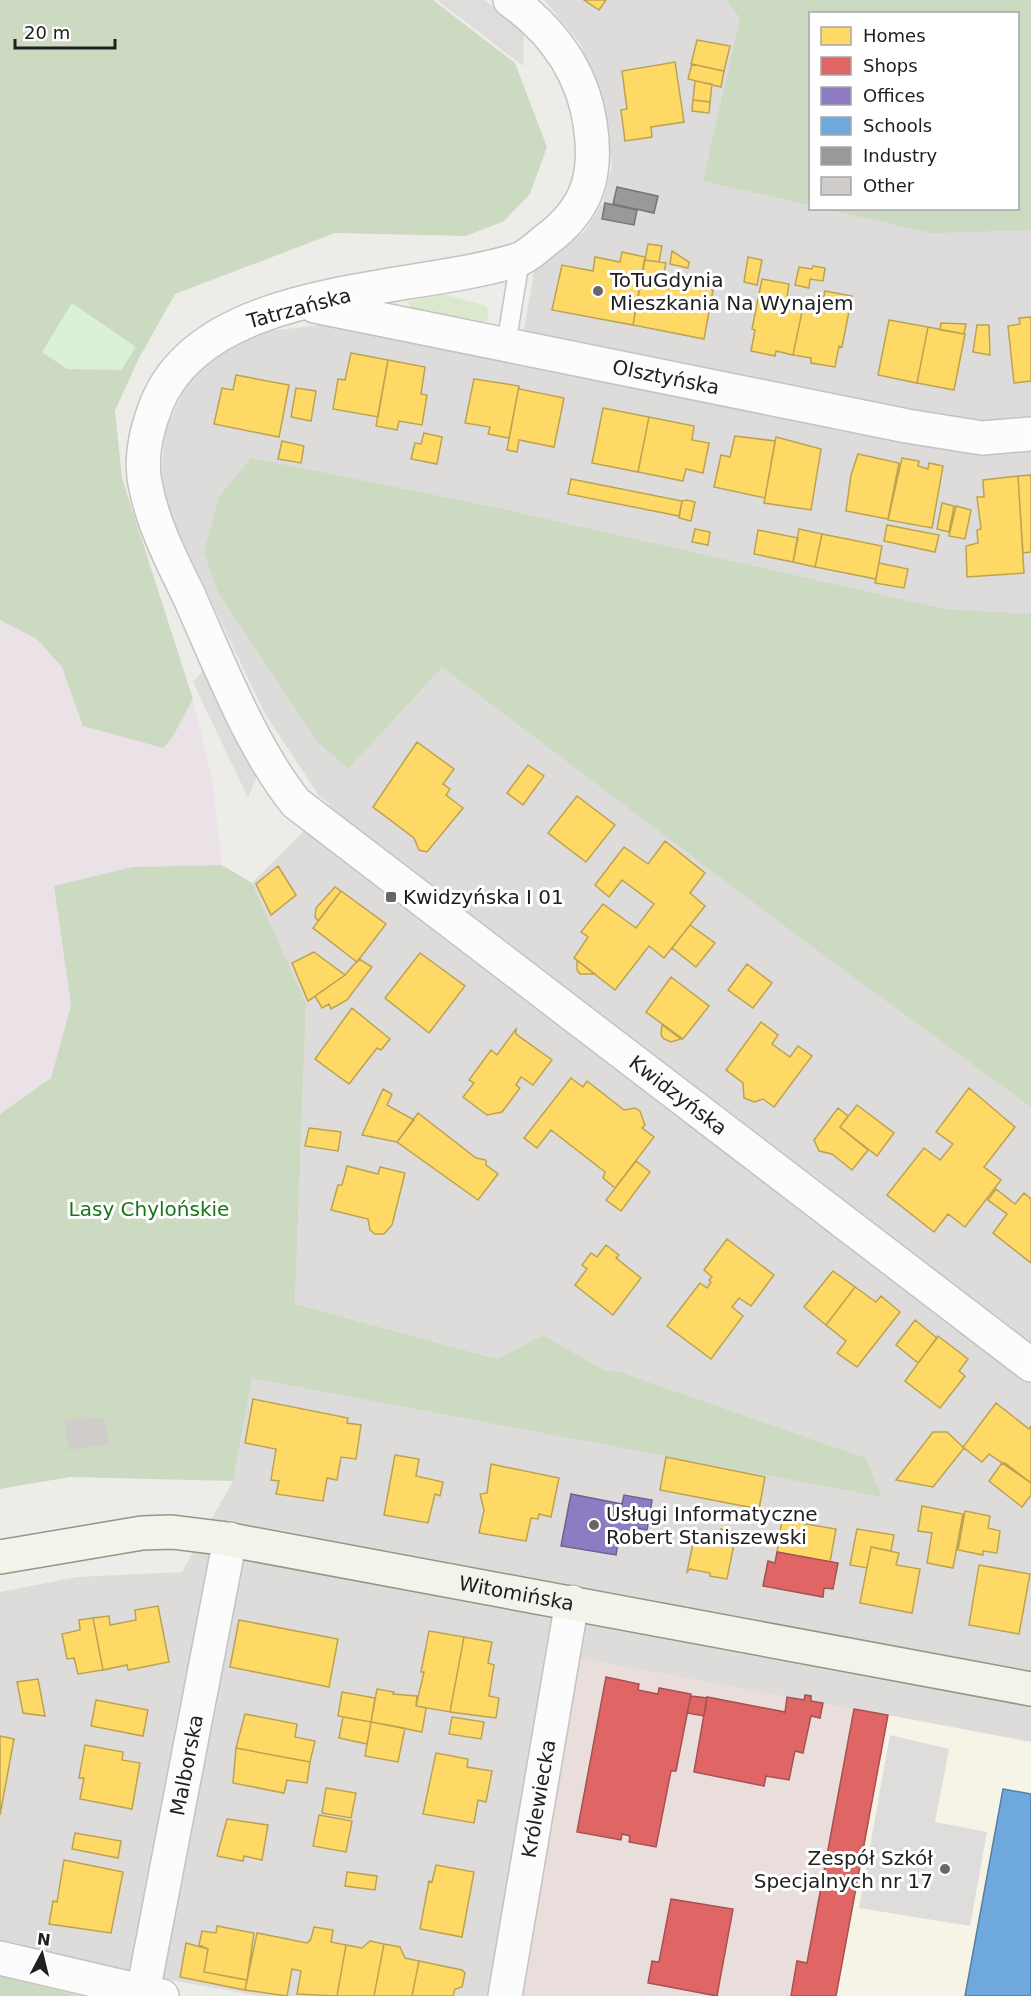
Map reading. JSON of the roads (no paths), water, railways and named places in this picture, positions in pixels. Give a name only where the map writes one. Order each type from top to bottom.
[{"type":"street","name":"Tatrzańska","points":[[325,826],[296,803],[283,787],[232,690],[158,530],[145,486],[144,462],[149,424],[160,395],[175,371],[207,342],[241,322],[302,303],[520,260],[561,229],[585,199],[593,167],[591,126],[585,95],[570,62],[547,31],[510,0]]},
{"type":"street","name":"Olsztyńska","points":[[302,303],[907,426],[982,438],[1031,434]]},
{"type":"street","name":"Kwidzyńska","points":[[325,826],[1031,1365]]},
{"type":"street","name":"Witomińska","points":[[0,1557],[142,1533],[172,1532],[230,1539],[1031,1689]]},
{"type":"street","name":"Malborska","points":[[153,1994],[230,1539]]},
{"type":"street","name":"Królewiecka","points":[[505,1996],[573,1602]]},
{"type":"street","points":[[0,1958],[153,1994]]},
{"type":"lane","points":[[506,345],[520,260]]},
{"type":"place","name":"ToTuGdynia Mieszkania Na Wynajem","points":[[598,291]]},
{"type":"place","name":"Kwidzyńska I 01","points":[[391,897]]},
{"type":"place","name":"Usługi Informatyczne Robert Staniszewski","points":[[594,1525]]},
{"type":"place","name":"Zespół Szkół Specjalnych nr 17","points":[[945,1869]]},
{"type":"park label","name":"Lasy Chylońskie","points":[[149,1209]]}]
